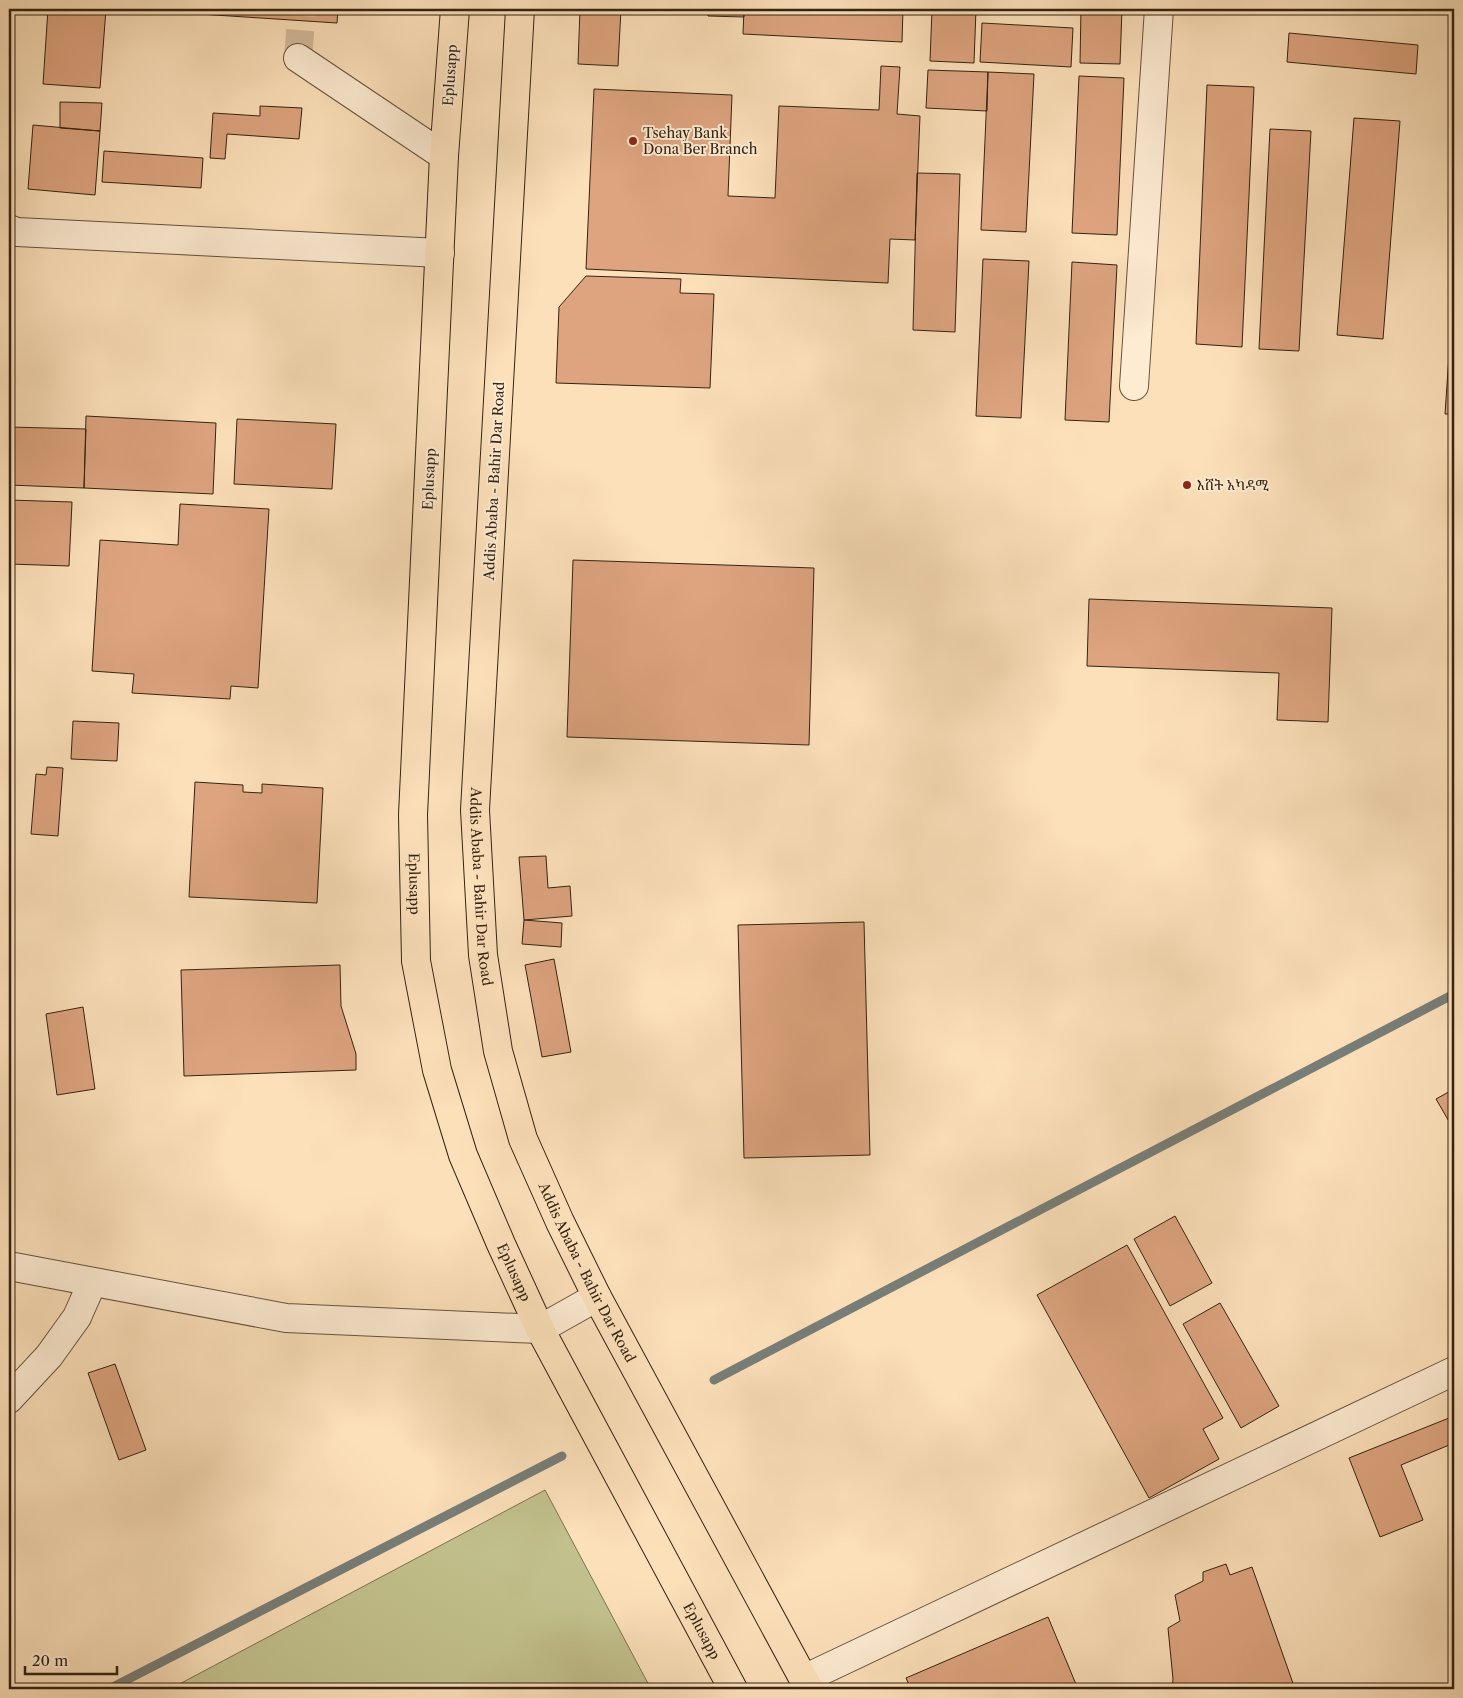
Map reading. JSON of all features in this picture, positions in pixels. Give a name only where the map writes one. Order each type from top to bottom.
[{"type":"highway","name":"Eplusapp","points":[[455,9],[444,156],[413,815],[416,961],[437,1070],[463,1155],[501,1244],[540,1329],[733,1689]]},
{"type":"highway","name":"Addis Ababa - Bahir Dar Road","points":[[520,9],[475,810],[483,955],[498,1051],[523,1139],[560,1222],[597,1297],[806,1684]]},
{"type":"street","points":[[1134,386],[1159,9]]},
{"type":"street","points":[[298,58],[444,156]]},
{"type":"street","points":[[9,229],[16,232],[440,253]]},
{"type":"street","points":[[9,1266],[286,1318],[540,1329],[597,1297]]},
{"type":"street","points":[[9,1399],[49,1356],[77,1317],[92,1283]]},
{"type":"street","points":[[806,1684],[1454,1371]]},
{"type":"shaded area","points":[[545,1490],[651,1689],[170,1689]]},
{"type":"building","points":[[48,9],[106,9],[100,88],[43,84]]},
{"type":"building","points":[[184,9],[338,9],[337,23],[184,13]]},
{"type":"building","points":[[580,9],[621,9],[618,66],[578,64]]},
{"type":"building","points":[[708,9],[744,9],[744,17],[708,16]]},
{"type":"building","points":[[744,9],[903,9],[902,42],[743,34]]},
{"type":"building","points":[[932,9],[976,9],[974,63],[930,61]]},
{"type":"building","points":[[1081,9],[1122,9],[1120,64],[1080,63]]},
{"type":"building","points":[[982,23],[1073,28],[1071,67],[980,62]]},
{"type":"building","points":[[1289,33],[1418,45],[1416,74],[1287,62]]},
{"type":"building","points":[[881,66],[900,67],[897,114],[920,116],[915,240],[890,239],[888,283],[586,269],[594,89],[732,95],[728,196],[775,198],[779,106],[879,110]]},
{"type":"building","points":[[928,70],[988,72],[987,111],[926,108]]},
{"type":"building","points":[[988,72],[1034,74],[1026,232],[981,230]]},
{"type":"building","points":[[1079,76],[1124,78],[1117,235],[1072,233]]},
{"type":"building","points":[[1207,85],[1254,87],[1242,347],[1196,344]]},
{"type":"building","points":[[60,102],[102,103],[100,131],[60,128]]},
{"type":"building","points":[[260,106],[302,108],[299,139],[227,134],[225,159],[210,158],[213,113],[260,116]]},
{"type":"building","points":[[1354,118],[1400,121],[1383,339],[1337,335]]},
{"type":"building","points":[[33,125],[100,131],[95,195],[28,189]]},
{"type":"building","points":[[1270,129],[1311,131],[1299,351],[1259,349]]},
{"type":"building","points":[[104,151],[203,158],[201,188],[102,182]]},
{"type":"building","points":[[917,173],[960,174],[955,332],[913,330]]},
{"type":"building","points":[[983,259],[1029,261],[1021,418],[976,416]]},
{"type":"building","points":[[1072,262],[1117,265],[1109,422],[1065,420]]},
{"type":"building","points":[[586,276],[681,279],[680,293],[714,294],[710,388],[556,383],[559,307]]},
{"type":"building","points":[[1449,355],[1454,356],[1454,414],[1445,414]]},
{"type":"building","points":[[86,416],[216,423],[213,494],[84,488]]},
{"type":"building","points":[[237,419],[336,424],[332,489],[234,484]]},
{"type":"building","points":[[9,427],[86,429],[84,488],[9,485]]},
{"type":"building","points":[[9,500],[72,502],[69,566],[9,564]]},
{"type":"building","points":[[180,504],[269,509],[258,688],[231,686],[230,699],[132,693],[134,674],[92,671],[100,540],[178,545]]},
{"type":"building","points":[[573,560],[814,568],[809,745],[567,737]]},
{"type":"building","points":[[1089,599],[1332,608],[1328,722],[1277,720],[1279,673],[1087,666]]},
{"type":"building","points":[[73,721],[119,723],[117,761],[71,759]]},
{"type":"building","points":[[47,767],[63,768],[58,836],[31,834],[36,774],[46,775]]},
{"type":"building","points":[[195,782],[243,785],[243,792],[262,793],[262,784],[323,788],[317,903],[189,897]]},
{"type":"building","points":[[546,856],[548,888],[570,886],[572,916],[524,920],[519,857]]},
{"type":"building","points":[[524,920],[562,923],[561,947],[522,944]]},
{"type":"building","points":[[864,922],[870,1155],[744,1158],[738,925]]},
{"type":"building","points":[[554,959],[571,1052],[542,1057],[525,965]]},
{"type":"building","points":[[340,965],[341,1006],[356,1054],[356,1070],[184,1076],[181,970]]},
{"type":"building","points":[[83,1007],[95,1089],[57,1095],[46,1014]]},
{"type":"building","points":[[1454,1089],[1454,1130],[1436,1099]]},
{"type":"building","points":[[1175,1216],[1212,1283],[1170,1306],[1134,1239]]},
{"type":"building","points":[[1127,1245],[1223,1418],[1203,1429],[1219,1459],[1149,1498],[1037,1295]]},
{"type":"building","points":[[1220,1303],[1279,1406],[1241,1428],[1183,1324]]},
{"type":"building","points":[[115,1364],[146,1450],[119,1460],[88,1373]]},
{"type":"building","points":[[1454,1416],[1454,1443],[1401,1465],[1423,1520],[1380,1537],[1349,1458]]},
{"type":"building","points":[[1226,1564],[1230,1575],[1252,1567],[1295,1689],[1172,1689],[1173,1679],[1168,1628],[1180,1621],[1175,1595],[1203,1581],[1203,1572]]},
{"type":"building","points":[[1048,1617],[1078,1689],[911,1689],[906,1678]]},
{"type":"waterway","points":[[714,1380],[1454,994]]},
{"type":"waterway","points":[[109,1689],[562,1456]]},
{"type":"tunnel","points":[[298,58],[302,9]]},
{"type":"place","name":"Tsehay Bank Dona Ber Branch","points":[[633,141]]},
{"type":"place","name":"እሸት አካዳሚ","points":[[1187,485]]}]
